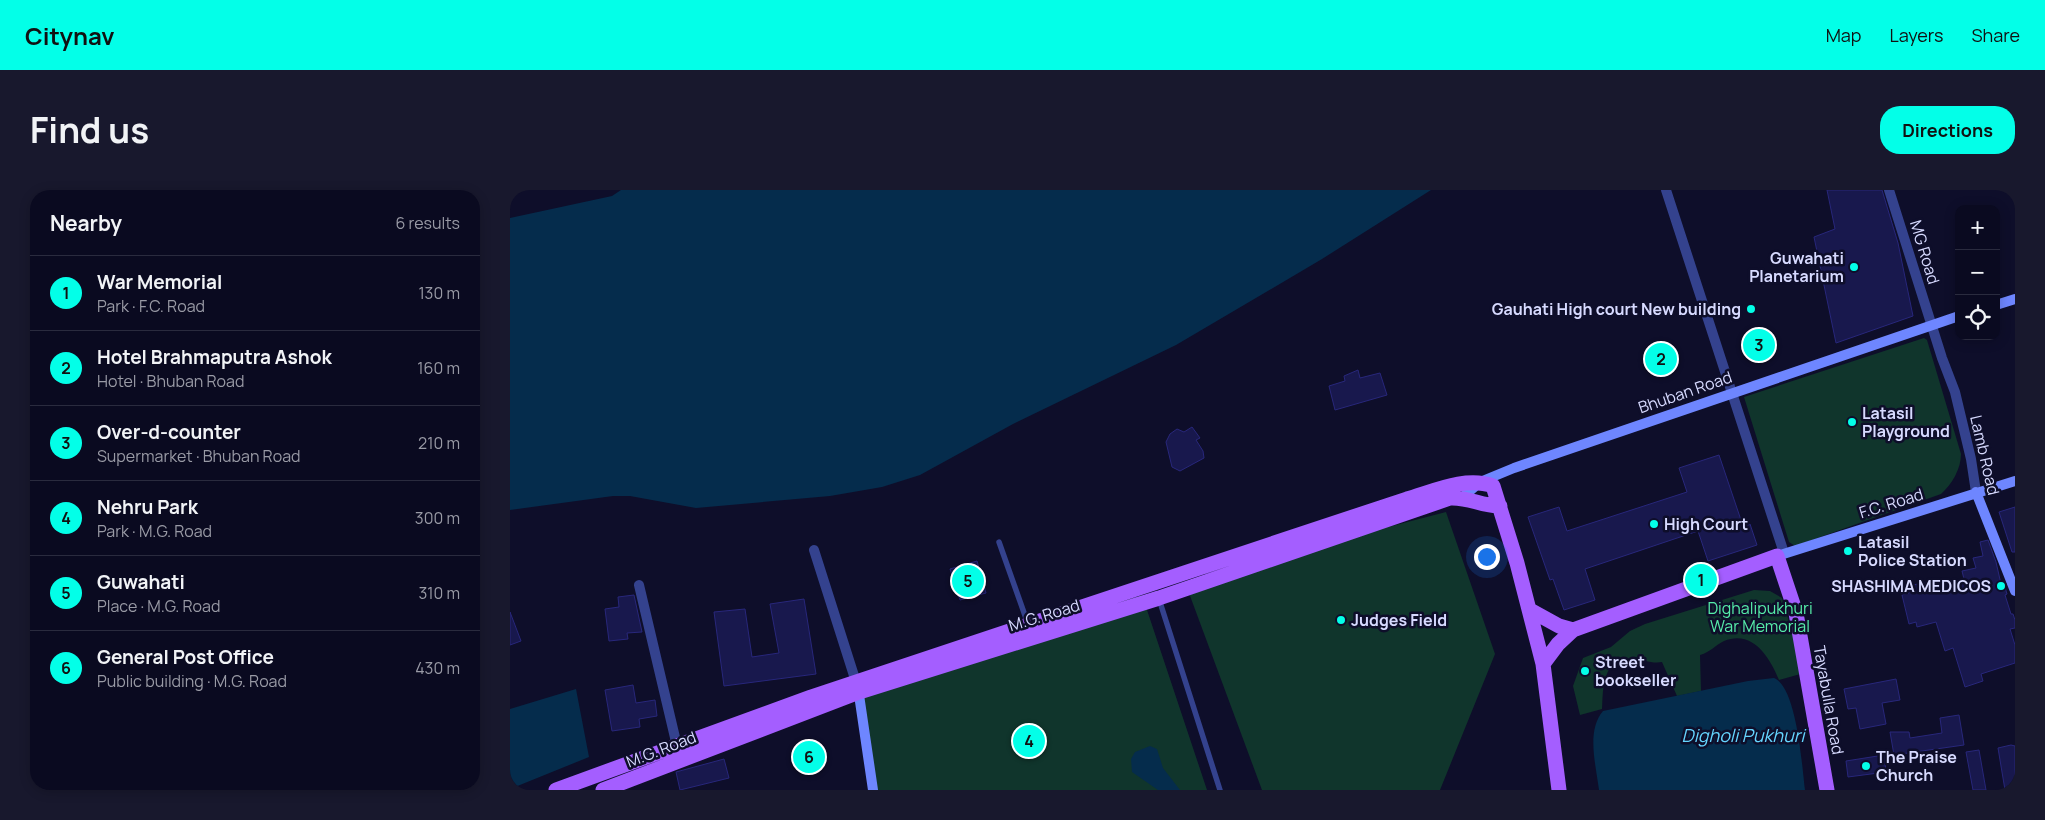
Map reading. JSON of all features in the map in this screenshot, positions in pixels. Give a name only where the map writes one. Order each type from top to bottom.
[{"type":"main road","points":[[556,790],[677,746],[857,687],[1028,624],[1407,499],[1460,484],[1480,482],[1493,486],[1530,610],[1543,664],[1560,790]]},
{"type":"main road","points":[[1463,497],[1483,506],[1500,506]]},
{"type":"main road","name":"M.G. Road","points":[[607,789],[857,687],[1158,598],[1450,498],[1463,497]]},
{"type":"main road","points":[[1543,664],[1558,644],[1573,630],[1781,554]]},
{"type":"main road","name":"Tayabulla Road","points":[[1781,554],[1796,613],[1827,790]]},
{"type":"main road","points":[[1530,610],[1560,626],[1573,630]]},
{"type":"street","points":[[1666,190],[1781,554]]},
{"type":"street","name":"MG Road","points":[[1889,190],[1932,324]]},
{"type":"street","points":[[2000,304],[2015,299]]},
{"type":"street","name":"Bhuban Road","points":[[1480,482],[1731,392],[1955,317]]},
{"type":"street","name":"Lamb Road","points":[[1932,324],[1955,392],[1971,459],[1976,492],[2015,591]]},
{"type":"street","name":"F.C. Road","points":[[1781,554],[2015,481]]},
{"type":"street","points":[[1463,497],[1480,482]]},
{"type":"street","points":[[814,550],[857,687],[873,790]]},
{"type":"street","points":[[639,585],[677,746]]},
{"type":"lane","points":[[999,542],[1028,624]]},
{"type":"lane","points":[[1158,598],[1220,790]]},
{"type":"green space","name":"Latasil Playground","points":[[1924,338],[1927,340],[1961,454],[1958,471],[1949,486],[1941,494],[1795,546],[1789,542],[1744,397]]},
{"type":"green space","name":"Judges Field","points":[[1446,512],[1495,654],[1440,790],[1262,790],[1186,585],[1307,548]]},
{"type":"green space","name":"Dighalipukhuri War Memorial","points":[[1754,590],[1770,591],[1782,598],[1804,673],[1779,680],[1771,663],[1759,648],[1752,642],[1734,638],[1718,644],[1700,655],[1701,691],[1677,696],[1662,662],[1635,659],[1621,660],[1609,669],[1606,676],[1602,709],[1580,715],[1573,686],[1583,658],[1611,647],[1630,631],[1645,624]]},
{"type":"green space","points":[[1142,595],[1207,790],[874,790],[859,692]]},
{"type":"water","points":[[621,190],[1431,190],[1322,259],[1176,345],[1013,424],[920,475],[882,487],[830,496],[696,508],[630,496],[613,496],[510,510],[510,218],[612,196]]},
{"type":"water","name":"Digholi Pukhuri","points":[[1774,678],[1782,684],[1793,711],[1800,747],[1805,790],[1599,790],[1593,738],[1598,719],[1603,711],[1748,681]]},
{"type":"water","points":[[576,689],[589,757],[510,789],[510,709]]},
{"type":"water","points":[[1150,746],[1157,749],[1163,768],[1180,790],[1158,790],[1132,772],[1131,759],[1135,752]]},
{"type":"building","name":"Guwahati Planetarium","points":[[1827,190],[1882,190],[1898,243],[1913,316],[1836,343],[1814,237],[1835,229]]},
{"type":"building","points":[[1358,370],[1360,378],[1380,373],[1387,395],[1335,410],[1329,386],[1345,381],[1344,376]]},
{"type":"building","points":[[1192,427],[1200,438],[1196,440],[1203,451],[1204,458],[1180,471],[1172,467],[1166,442],[1170,434],[1177,429],[1184,432]]},
{"type":"building","name":"High Court","points":[[1719,455],[1743,526],[1750,524],[1757,545],[1708,561],[1698,531],[1585,569],[1595,600],[1564,610],[1553,579],[1550,580],[1528,517],[1559,507],[1567,531],[1687,492],[1679,468]]},
{"type":"building","points":[[2015,507],[2015,552],[2012,552],[1999,512]]},
{"type":"building","points":[[1988,540],[2001,584],[2004,584],[2007,594],[2005,595],[2011,614],[2013,614],[2015,620],[2015,628],[2010,629],[2015,645],[2015,663],[1981,674],[1983,681],[1965,687],[1953,648],[1945,651],[1936,622],[1917,627],[1916,622],[1909,624],[1902,595],[1909,593],[1907,586],[1934,581],[1936,586],[1964,579],[1962,571],[1976,568],[1973,558],[1983,556],[1980,542]]},
{"type":"building","points":[[977,561],[986,593],[960,600],[950,569]]},
{"type":"building","points":[[634,595],[642,632],[627,633],[628,639],[609,641],[605,609],[619,607],[618,597]]},
{"type":"building","points":[[804,599],[816,674],[724,686],[714,612],[745,609],[752,657],[779,653],[770,604]]},
{"type":"building","points":[[510,612],[521,641],[510,645]]},
{"type":"building","points":[[1896,679],[1900,700],[1882,703],[1886,724],[1860,729],[1856,708],[1848,709],[1844,689]]},
{"type":"building","points":[[633,685],[636,703],[655,700],[657,716],[639,719],[640,727],[612,731],[605,690]]},
{"type":"building","points":[[1959,715],[1964,745],[1894,755],[1890,732],[1909,732],[1910,738],[1942,733],[1940,718]]},
{"type":"building","points":[[2015,746],[2015,790],[2005,790],[1998,748]]},
{"type":"building","points":[[1979,750],[1986,790],[1973,790],[1966,752]]},
{"type":"building","name":"The Praise Church","points":[[1884,755],[1886,772],[1848,777],[1846,761]]},
{"type":"building","points":[[724,759],[729,778],[680,790],[676,772]]},
{"type":"place","name":"Guwahati Planetarium","points":[[1854,267]]},
{"type":"place","name":"Gauhati High court New building","points":[[1751,309]]},
{"type":"place","name":"Over-d-counter","points":[[1759,345]]},
{"type":"place","name":"Hotel Brahmaputra Ashok","points":[[1661,359]]},
{"type":"place","name":"Latasil Playground","points":[[1852,422]]},
{"type":"place","name":"High Court","points":[[1654,524]]},
{"type":"place","name":"Latasil Police Station","points":[[1848,551]]},
{"type":"place","name":"War Memorial","points":[[1701,580]]},
{"type":"place","name":"Guwahati","points":[[968,581]]},
{"type":"place","name":"SHASHIMA MEDICOS","points":[[2001,586]]},
{"type":"place","name":"Judges Field","points":[[1341,620]]},
{"type":"place","name":"Street bookseller","points":[[1585,671]]},
{"type":"place","name":"Nehru Park","points":[[1029,741]]},
{"type":"place","name":"General Post Office","points":[[809,757]]},
{"type":"place","name":"The Praise Church","points":[[1866,766]]}]
